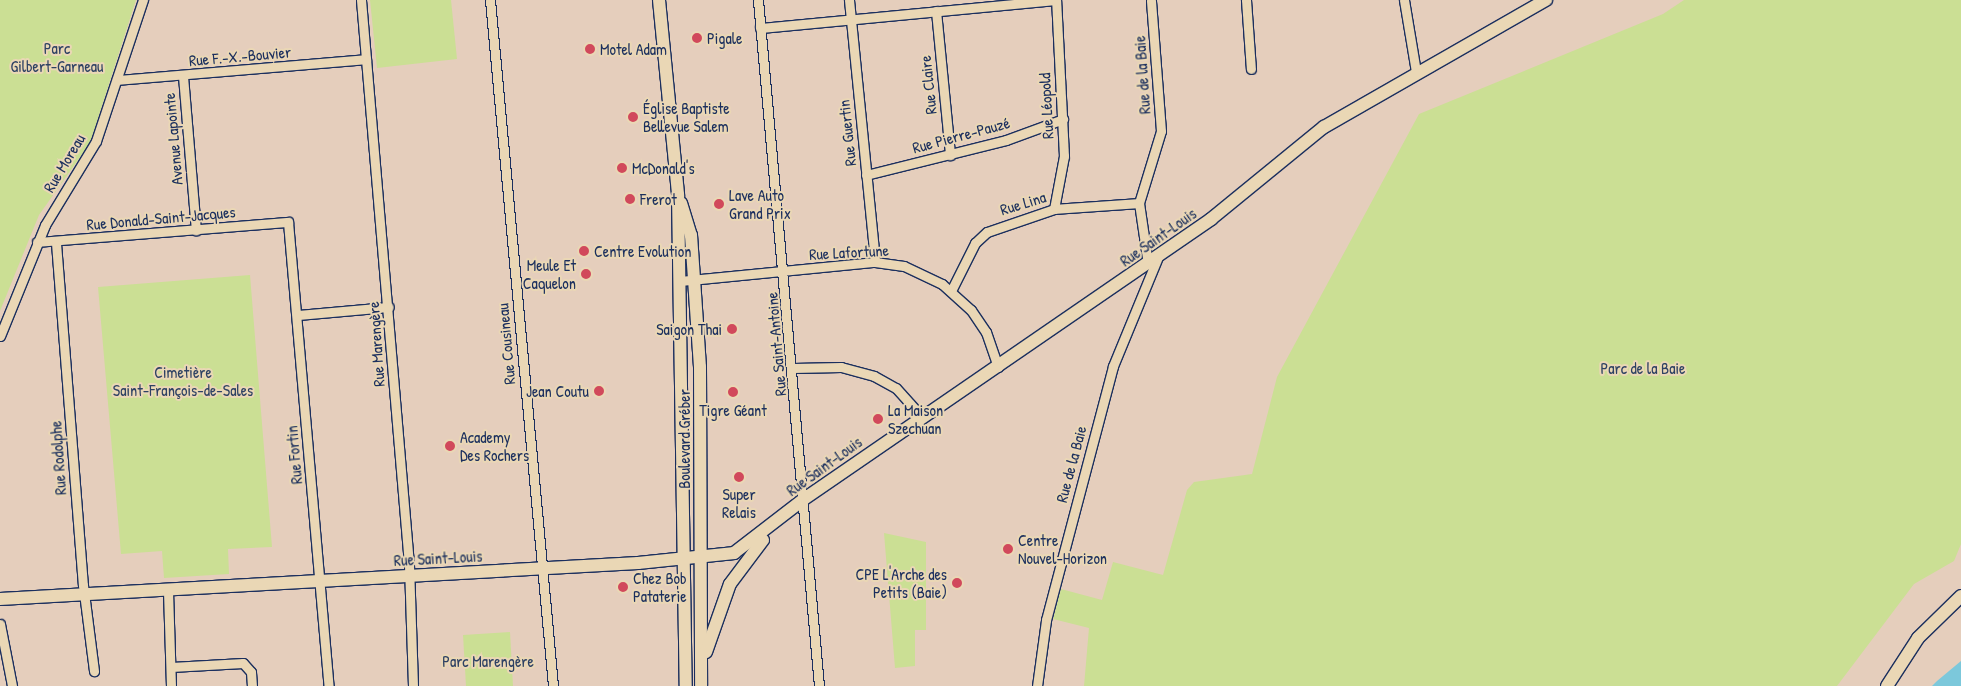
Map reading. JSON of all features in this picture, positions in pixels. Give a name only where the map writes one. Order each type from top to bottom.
[{"type":"main road","name":"Boulevard Gréber","points":[[659,0],[678,195],[686,686]]},
{"type":"main road","name":"Rue Saint-Louis","points":[[0,599],[541,569],[700,559],[734,553],[804,499],[922,417],[998,368],[1153,260],[1324,127],[1416,72],[1546,0]]},
{"type":"main road","name":"Boulevard Gréber","points":[[678,195],[692,235],[700,367],[701,683]]},
{"type":"main road","points":[[701,683],[715,618],[730,584],[784,516]]},
{"type":"main road","points":[[1887,686],[1918,638],[1961,596]]},
{"type":"street","name":"Rue Moreau","points":[[0,336],[38,242],[96,141],[143,0]]},
{"type":"street","name":"Rue Marengère","points":[[361,0],[389,307],[410,575],[414,686]]},
{"type":"street","name":"Rue Cousineau","points":[[490,0],[552,686]]},
{"type":"street","name":"Rue Saint-Antoine","points":[[758,0],[784,271],[819,686]]},
{"type":"street","name":"Rue Guertin","points":[[849,0],[875,262]]},
{"type":"street","points":[[760,28],[1055,0]]},
{"type":"street","name":"Rue Léopold","points":[[1054,209],[1064,156],[1055,0]]},
{"type":"street","name":"Rue de la Baie","points":[[1037,686],[1046,620],[1109,382],[1153,260],[1139,203],[1161,131],[1152,0]]},
{"type":"street","points":[[1246,0],[1251,69]]},
{"type":"street","points":[[1404,0],[1416,72]]},
{"type":"street","name":"Rue Claire","points":[[936,11],[950,155]]},
{"type":"street","name":"Rue F.-X.-Bouvier","points":[[116,80],[183,76],[366,59]]},
{"type":"street","name":"Avenue Lapointe","points":[[183,76],[196,230]]},
{"type":"street","name":"Rue Pierre-Pauzé","points":[[866,175],[950,155],[1063,119]]},
{"type":"street","name":"Rue Lina","points":[[951,291],[975,243],[986,232],[1054,209],[1139,203]]},
{"type":"street","name":"Rue Donald-Saint-Jacques","points":[[38,242],[56,243],[288,222]]},
{"type":"street","name":"Rue Fortin","points":[[288,222],[329,686]]},
{"type":"street","name":"Rue Rodolphe","points":[[56,243],[94,671]]},
{"type":"street","name":"Rue Lafortune","points":[[680,281],[875,262],[904,266],[951,291],[986,332],[998,368]]},
{"type":"street","points":[[297,315],[389,307]]},
{"type":"street","points":[[792,368],[841,367],[874,376],[896,388],[922,417]]},
{"type":"street","points":[[168,591],[171,686]]},
{"type":"street","points":[[0,624],[12,686]]},
{"type":"street","points":[[171,667],[243,663],[251,672],[252,686]]},
{"type":"green space","name":"Parc Gilbert-Garneau","points":[[0,0],[136,0],[90,143],[39,215],[0,311]]},
{"type":"green space","points":[[370,0],[451,0],[457,59],[377,68]]},
{"type":"green space","name":"Parc de la Baie","points":[[1684,0],[1961,0],[1961,544],[1954,561],[1914,584],[1837,686],[1084,686],[1089,628],[1053,619],[1061,589],[1102,600],[1113,562],[1163,575],[1187,490],[1194,482],[1252,474],[1277,377],[1419,114],[1663,14]]},
{"type":"green space","name":"Cimetière Saint-François-de-Sales","points":[[250,275],[272,547],[228,549],[229,574],[164,578],[162,551],[121,554],[98,287]]},
{"type":"green space","points":[[884,533],[926,542],[926,630],[915,630],[915,666],[895,668]]},
{"type":"green space","name":"Parc Marengère","points":[[510,632],[513,686],[466,686],[463,635]]},
{"type":"water","points":[[1961,661],[1961,686],[1932,686],[1937,681]]},
{"type":"place","name":"Pigale","points":[[697,38]]},
{"type":"place","name":"Motel Adam","points":[[590,49]]},
{"type":"place","name":"Église Baptiste Bellevue Salem","points":[[633,117]]},
{"type":"place","name":"McDonald's","points":[[622,168]]},
{"type":"place","name":"Frerot","points":[[630,199]]},
{"type":"place","name":"Lave Auto Grand Prix","points":[[719,204]]},
{"type":"place","name":"Centre Evolution","points":[[584,251]]},
{"type":"place","name":"Meule Et Caquelon","points":[[586,274]]},
{"type":"place","name":"Saigon Thai","points":[[732,329]]},
{"type":"place","name":"Jean Coutu","points":[[599,391]]},
{"type":"place","name":"Tigre Géant","points":[[733,392]]},
{"type":"place","name":"La Maison Szechuan","points":[[878,419]]},
{"type":"place","name":"Academy Des Rochers","points":[[450,446]]},
{"type":"place","name":"Super Relais","points":[[739,477]]},
{"type":"place","name":"Centre Nouvel-Horizon","points":[[1008,549]]},
{"type":"place","name":"CPE L'Arche des Petits (Baie)","points":[[957,583]]},
{"type":"place","name":"Chez Bob Pataterie","points":[[623,587]]}]
